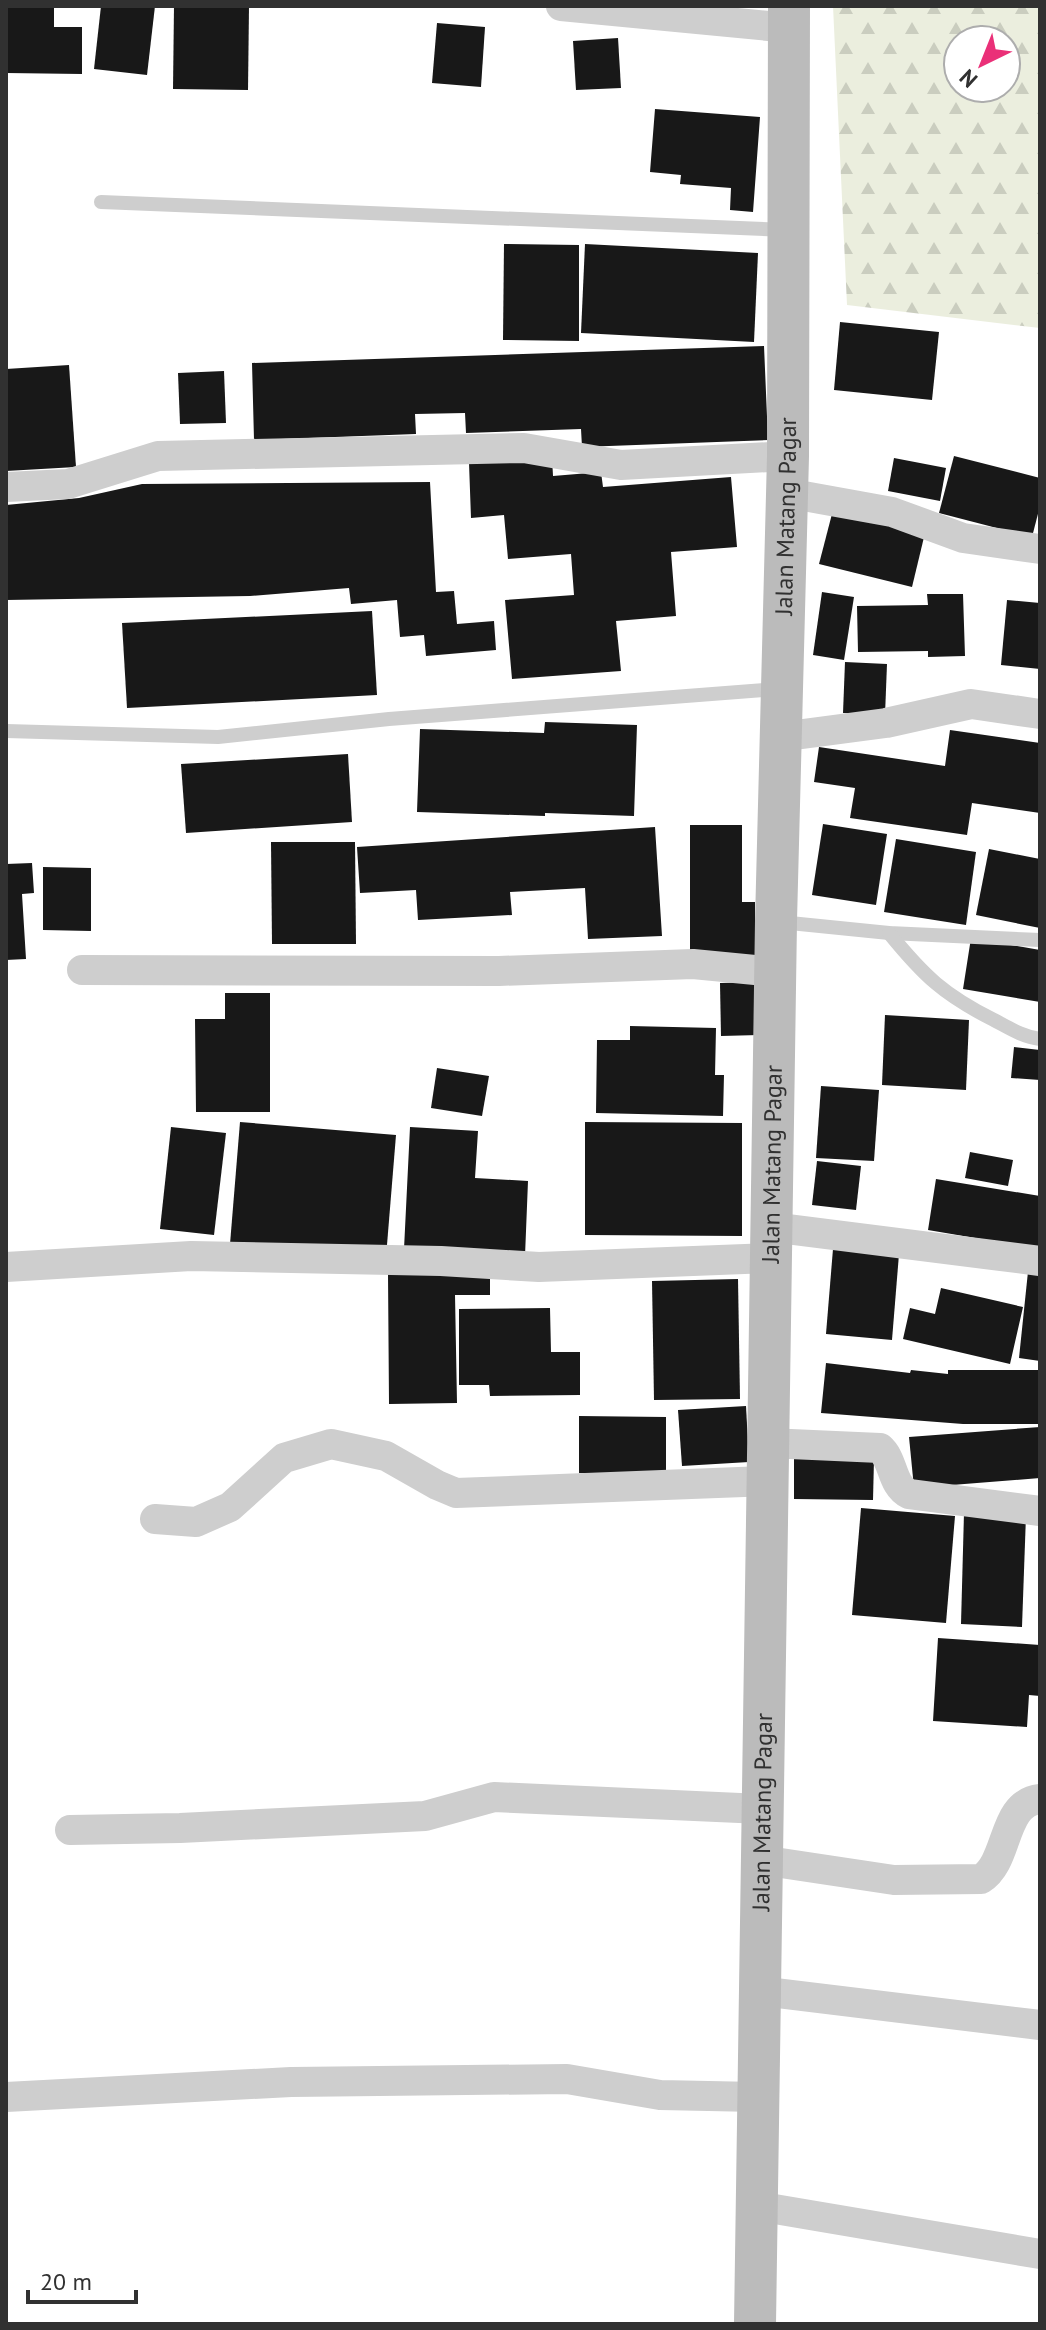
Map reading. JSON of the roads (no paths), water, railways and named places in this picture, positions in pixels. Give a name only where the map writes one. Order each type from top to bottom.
[{"type":"main road","name":"Jalan Matang Pagar","points":[[755,2324],[775,972],[787,474],[790,17]]},
{"type":"street","points":[[561,6],[790,17]]},
{"type":"street","points":[[6,487],[68,484],[158,456],[524,448],[621,465],[787,474],[963,538],[1040,549]]},
{"type":"street","points":[[780,737],[886,723],[971,704],[1040,714]]},
{"type":"street","points":[[82,970],[499,971],[693,964],[775,972]]},
{"type":"street","points":[[6,1267],[191,1256],[441,1261],[539,1267],[771,1243],[1040,1261]]},
{"type":"street","points":[[155,1519],[196,1522],[230,1507],[284,1458],[331,1444],[386,1456],[456,1493],[880,1448],[886,1454],[900,1489],[909,1494],[1040,1511]]},
{"type":"street","points":[[70,1830],[425,1816],[494,1797],[762,1809]]},
{"type":"street","points":[[761,1860],[894,1880],[981,1879],[991,1873],[997,1863],[1021,1806],[1040,1799]]},
{"type":"street","points":[[760,1991],[1040,2025]]},
{"type":"street","points":[[6,2097],[291,2082],[567,2079],[660,2095],[757,2097]]},
{"type":"street","points":[[757,2206],[1040,2254]]},
{"type":"lane","points":[[101,202],[787,230]]},
{"type":"lane","points":[[6,731],[218,737],[389,719],[782,689]]},
{"type":"lane","points":[[776,921],[889,933],[1040,940]]},
{"type":"lane","points":[[889,933],[920,971],[956,1002],[1027,1037],[1040,1039]]}]
